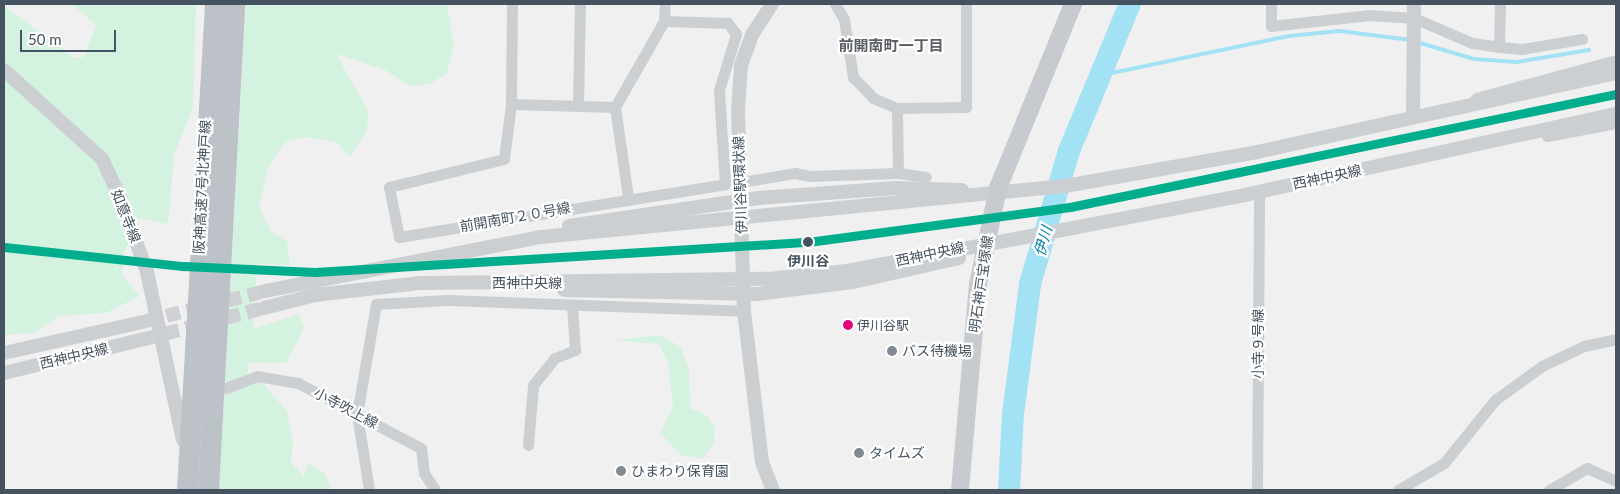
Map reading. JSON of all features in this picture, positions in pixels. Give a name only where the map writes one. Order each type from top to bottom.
[{"type":"highway","name":"阪神高速7号北神戸線","points":[[188,490],[192,386],[215,4]]},
{"type":"highway","name":"阪神高速7号北神戸線","points":[[208,490],[234,4]]},
{"type":"main road","name":"明石神戸宝塚線","points":[[960,490],[992,248],[998,188],[1073,4]]},
{"type":"street","name":"前開南町２０号線","points":[[512,4],[511,104],[504,159],[389,187],[399,237],[628,197],[725,184],[719,90],[736,34],[728,23],[664,21]]},
{"type":"street","points":[[578,105],[580,4]]},
{"type":"street","points":[[628,197],[615,106],[664,21],[665,4]]},
{"type":"street","name":"伊川谷駅環状線","points":[[772,4],[752,35],[741,66],[741,182],[744,311],[762,462],[773,490]]},
{"type":"street","points":[[834,4],[844,19],[853,77],[873,98],[897,108],[966,107],[966,4]]},
{"type":"street","points":[[1271,4],[1271,26],[1340,16],[1414,22],[1472,43],[1499,47],[1522,49],[1582,39]]},
{"type":"street","points":[[1413,115],[1414,4]]},
{"type":"street","points":[[1499,47],[1500,4]]},
{"type":"street","points":[[417,260],[566,227],[759,198],[896,188],[998,188],[1133,170],[1413,115],[1616,60]]},
{"type":"street","name":"如意寺線","points":[[4,70],[102,159],[148,272],[178,403],[188,490]]},
{"type":"street","points":[[265,290],[541,237],[595,233],[802,209],[984,197],[1065,186],[1257,152],[1616,73]]},
{"type":"street","points":[[511,104],[615,106]]},
{"type":"street","points":[[897,108],[898,173]]},
{"type":"street","name":"西神中央線","points":[[264,308],[366,288],[456,283],[768,279],[847,271],[1249,194],[1616,114]]},
{"type":"street","name":"西神中央線","points":[[992,248],[1116,222],[1259,197],[1616,123]]},
{"type":"street","points":[[741,182],[795,172],[809,176],[898,173],[926,177]]},
{"type":"street","name":"小寺９号線","points":[[1257,490],[1259,197]]},
{"type":"street","points":[[456,283],[635,295],[758,294],[853,282],[933,264],[992,248]]},
{"type":"street","points":[[370,490],[357,414],[376,304],[448,300],[744,311]]},
{"type":"street","points":[[528,445],[533,385],[555,358],[575,350],[572,306]]},
{"type":"street","name":"西神中央線","points":[[4,353],[143,322]]},
{"type":"street","points":[[1398,490],[1444,463],[1495,400],[1542,366],[1584,346],[1616,339]]},
{"type":"street","name":"西神中央線","points":[[4,373],[145,340]]},
{"type":"street","name":"小寺吹上線","points":[[226,388],[257,376],[298,383],[421,448],[424,473],[435,490]]},
{"type":"street","points":[[1549,490],[1587,468],[1616,481]]},
{"type":"green space","points":[[71,4],[196,4],[193,106],[174,155],[168,224],[139,218],[124,253],[122,275],[140,296],[106,313],[59,316],[35,333],[4,335],[4,6],[75,58],[84,57],[96,25]]},
{"type":"green space","points":[[246,4],[447,4],[454,46],[447,73],[430,84],[410,86],[385,70],[336,54],[368,111],[367,131],[350,157],[336,142],[305,137],[285,142],[268,168],[259,207],[271,232],[287,241],[290,265],[257,264],[253,329],[299,314],[304,328],[286,363],[249,363],[247,375],[261,382],[287,411],[293,443],[291,462],[304,477],[308,463],[326,475],[331,490],[219,490]]},
{"type":"green space","points":[[660,335],[681,347],[689,370],[690,408],[706,415],[714,427],[714,443],[702,459],[681,455],[660,433],[673,407],[668,362],[659,344],[615,340]]},
{"type":"waterway","name":"伊川","points":[[1009,490],[1013,414],[1030,284],[1069,151],[1130,4]]},
{"type":"waterway","points":[[1102,75],[1289,36],[1340,31],[1410,40]]},
{"type":"waterway","points":[[1417,42],[1474,59],[1517,62],[1589,50]]},
{"type":"tunnel","points":[[146,321],[265,291]]},
{"type":"tunnel","points":[[145,339],[264,308]]},
{"type":"transit line","points":[[4,247],[183,266],[315,272],[808,242],[1070,207],[1616,94]]},
{"type":"place","name":"伊川谷","points":[[808,242]]},
{"type":"place","name":"伊川谷駅","points":[[848,325]]},
{"type":"place","name":"バス待機場","points":[[892,351]]},
{"type":"place","name":"タイムズ","points":[[859,453]]},
{"type":"place","name":"ひまわり保育園","points":[[621,471]]},
{"type":"district","name":"前開南町一丁目","points":[[891,46]]}]
